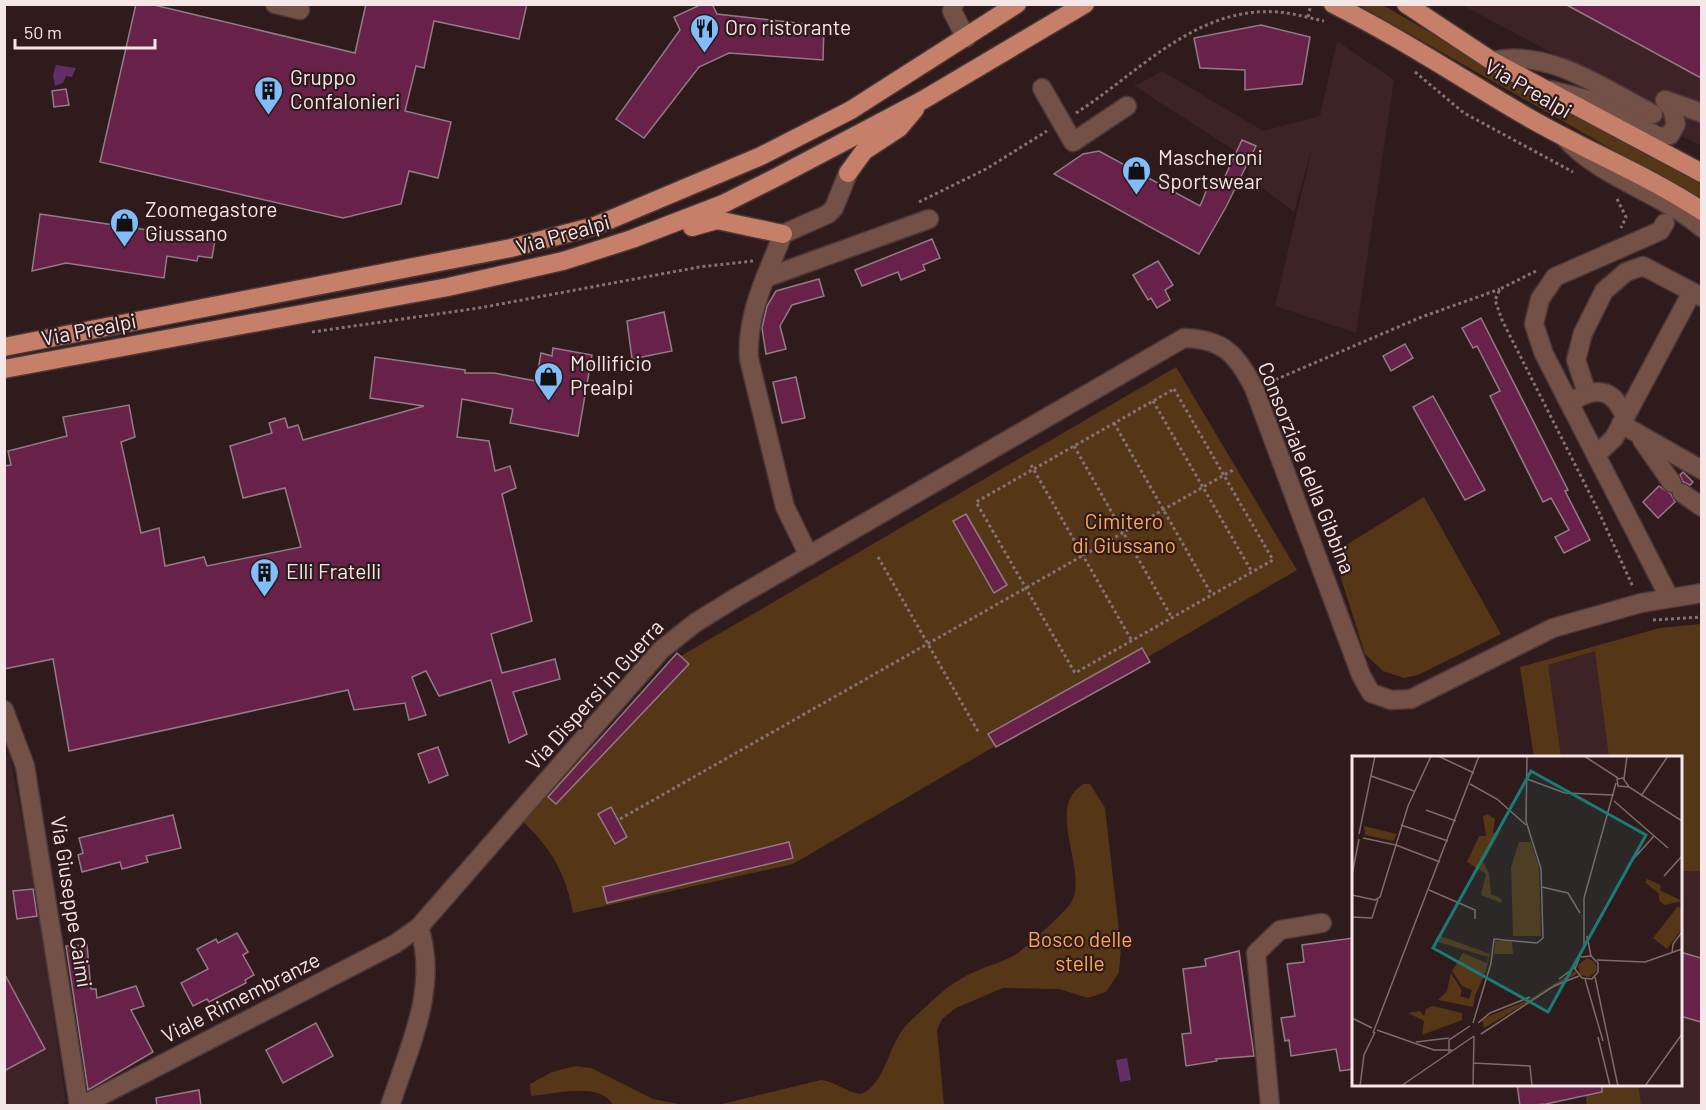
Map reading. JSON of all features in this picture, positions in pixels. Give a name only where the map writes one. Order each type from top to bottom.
[{"type":"main road","name":"Via Prealpi","points":[[4,347],[511,248],[595,226],[761,156],[851,110],[1017,4]]},
{"type":"main road","name":"Via Prealpi","points":[[4,369],[505,275],[563,261],[643,235],[723,204],[923,100],[1085,4]]},
{"type":"main road","name":"Via Prealpi","points":[[1406,4],[1492,61],[1701,173]]},
{"type":"main road","name":"Via Prealpi","points":[[1332,13],[1701,212]]},
{"type":"main road","points":[[848,173],[864,151],[899,128],[923,100]]},
{"type":"main road","points":[[643,235],[673,233],[717,220],[783,234]]},
{"type":"street","points":[[275,4],[300,10]]},
{"type":"street","points":[[954,4],[952,11],[966,38]]},
{"type":"street","points":[[1492,61],[1511,57],[1566,70],[1653,114]]},
{"type":"street","points":[[1042,88],[1073,142],[1127,106]]},
{"type":"street","points":[[1544,89],[1590,100],[1659,137],[1670,135],[1701,122]]},
{"type":"street","points":[[1675,131],[1675,118],[1665,100],[1701,113]]},
{"type":"street","points":[[1562,135],[1582,157],[1647,192],[1701,228]]},
{"type":"street","points":[[809,556],[785,507],[749,359],[750,322],[783,234],[828,214],[834,208],[848,173]]},
{"type":"street","points":[[765,278],[929,219]]},
{"type":"street","points":[[1665,223],[1660,231],[1556,277],[1539,299],[1534,324],[1544,354],[1669,597]]},
{"type":"street","points":[[1587,393],[1576,360],[1583,333],[1604,291],[1626,272],[1642,267],[1697,295],[1628,425],[1596,455]]},
{"type":"street","name":"Consorziale della Gibbina","points":[[809,556],[1184,338],[1205,338],[1223,347],[1240,362],[1254,388],[1361,675],[1371,693],[1392,700],[1411,699],[1553,628],[1641,603],[1701,593]]},
{"type":"street","points":[[1569,404],[1587,393],[1603,391],[1619,401],[1628,425],[1677,488],[1701,507]]},
{"type":"street","points":[[1628,425],[1701,470]]},
{"type":"street","name":"Via Dispersi in Guerra","points":[[419,927],[660,650],[695,623],[809,556]]},
{"type":"street","name":"Via Giuseppe Caimi","points":[[4,710],[25,766],[80,1106]]},
{"type":"street","points":[[1270,1106],[1256,953],[1280,930],[1322,923]]},
{"type":"street","points":[[390,1106],[427,985],[426,950],[419,927]]},
{"type":"street","name":"Viale Rimembranze","points":[[80,1106],[388,947],[419,927]]},
{"type":"path","points":[[1308,17],[1311,4]]},
{"type":"path","points":[[914,204],[986,169],[1062,122],[1180,36],[1234,15],[1278,12],[1308,17],[1332,13]]},
{"type":"path","points":[[1408,67],[1464,113],[1581,176]]},
{"type":"path","points":[[1612,193],[1626,217],[1617,232]]},
{"type":"path","points":[[303,334],[479,308],[699,267],[773,259]]},
{"type":"path","points":[[1254,388],[1419,318],[1500,288],[1539,269]]},
{"type":"path","points":[[1500,288],[1495,300],[1502,320],[1597,508],[1648,617],[1654,621],[1701,617]]},
{"type":"path","points":[[1174,389],[1273,560],[1075,673],[976,502],[1153,401],[1174,389]]},
{"type":"path","points":[[1153,401],[1252,572]]},
{"type":"path","points":[[1114,423],[1212,595]]},
{"type":"path","points":[[1074,446],[1172,618]]},
{"type":"path","points":[[1031,465],[1132,641]]},
{"type":"path","points":[[620,819],[1233,470]]},
{"type":"path","points":[[878,556],[980,733]]},
{"type":"shaded area","points":[[1462,5],[1701,5],[1701,146],[1650,120],[1656,108]]},
{"type":"shaded area","points":[[1337,41],[1394,80],[1356,333],[1275,306],[1314,141],[1294,212],[1248,177],[1249,160],[1133,85],[1162,71],[1263,131],[1320,116]]},
{"type":"shaded area","points":[[56,65],[76,68],[72,77],[66,76],[63,83],[55,86],[53,75]]},
{"type":"shaded area","points":[[1701,624],[1701,1105],[1587,1105],[1584,1086],[1682,1086],[1682,756],[1534,756],[1520,667],[1660,628]]},
{"type":"shaded area","points":[[4,754],[10,757],[35,888],[66,1102],[59,1105],[5,1105]]},
{"type":"shaded area","points":[[1127,1058],[1131,1080],[1120,1082],[1116,1060]]},
{"type":"green space","points":[[1359,5],[1383,5],[1701,182],[1701,200]]},
{"type":"green space","name":"Cimitero di Giussano","points":[[1176,367],[1297,570],[793,864],[573,913],[566,886],[556,862],[541,840],[521,820],[674,660]]},
{"type":"green space","points":[[1424,497],[1501,634],[1418,675],[1404,678],[1383,671],[1365,654],[1333,553]]},
{"type":"green space","points":[[1701,624],[1701,871],[1682,871],[1682,756],[1609,756],[1595,651],[1548,665],[1561,756],[1534,756],[1520,667],[1660,628]]},
{"type":"green space","name":"Bosco delle stelle","points":[[1084,784],[1090,784],[1105,808],[1121,948],[1119,972],[1106,992],[1088,998],[1059,989],[1003,988],[956,1008],[942,1019],[937,1030],[944,1105],[718,1105],[821,1080],[859,1094],[870,1088],[881,1074],[903,1029],[929,1003],[965,976],[1018,953],[1071,903],[1075,890],[1075,875],[1067,808],[1072,794]]},
{"type":"green space","points":[[575,1066],[591,1068],[653,1099],[684,1105],[613,1105],[598,1093],[587,1091],[531,1096],[530,1084],[552,1072]]},
{"type":"green space","points":[[1584,1086],[1638,1086],[1641,1105],[1587,1105]]},
{"type":"building","name":"Gruppo Confalonieri","points":[[136,4],[150,4],[355,53],[366,4],[527,4],[519,39],[434,21],[424,68],[416,66],[405,111],[451,122],[438,178],[409,171],[401,204],[343,218],[100,162]]},
{"type":"building","points":[[702,4],[712,4],[717,14],[824,26],[823,60],[729,53],[699,67],[644,138],[616,119],[680,30],[674,17]]},
{"type":"building","points":[[1565,4],[1701,4],[1701,78]]},
{"type":"building","points":[[1261,25],[1310,37],[1302,84],[1245,90],[1245,70],[1200,68],[1194,38]]},
{"type":"building","points":[[66,89],[69,105],[54,107],[52,91]]},
{"type":"building","name":"Mascheroni Sportswear","points":[[1242,140],[1256,146],[1226,207],[1199,254],[1054,174],[1083,154],[1099,151],[1200,206],[1210,182],[1220,187]]},
{"type":"building","name":"Zoomegastore Giussano","points":[[40,214],[215,240],[212,258],[198,256],[197,261],[167,256],[164,278],[66,263],[32,271]]},
{"type":"building","points":[[932,239],[940,258],[923,265],[925,270],[901,280],[898,272],[862,286],[855,270]]},
{"type":"building","points":[[1158,261],[1173,285],[1165,290],[1170,300],[1157,308],[1151,298],[1148,300],[1133,275]]},
{"type":"building","points":[[819,279],[824,296],[792,305],[780,326],[786,349],[766,354],[762,328],[767,306],[776,291]]},
{"type":"building","points":[[664,312],[672,351],[632,359],[627,321]]},
{"type":"building","points":[[1481,318],[1568,490],[1565,491],[1590,540],[1564,553],[1555,537],[1569,530],[1551,498],[1543,502],[1490,396],[1500,391],[1477,346],[1473,348],[1462,328]]},
{"type":"building","points":[[1405,344],[1413,358],[1391,371],[1383,356]]},
{"type":"building","name":"Elli Fratelli","points":[[553,348],[592,355],[578,436],[510,423],[513,409],[462,399],[457,437],[489,441],[495,471],[510,466],[516,488],[502,494],[532,621],[491,634],[502,673],[555,659],[560,679],[513,692],[527,734],[509,743],[491,680],[439,696],[426,671],[412,677],[426,715],[409,720],[405,703],[354,710],[348,690],[69,751],[53,659],[4,669],[4,466],[11,465],[8,451],[67,436],[63,417],[129,405],[135,437],[121,442],[141,533],[159,528],[165,566],[204,557],[207,566],[301,547],[285,488],[243,498],[230,446],[272,433],[269,423],[285,418],[288,428],[298,425],[303,440],[424,406],[370,398],[375,357],[465,370],[465,373],[494,373],[536,381],[541,353],[552,356]]},
{"type":"building","points":[[796,377],[805,418],[782,423],[773,382]]},
{"type":"building","points":[[1433,396],[1485,490],[1465,500],[1413,407]]},
{"type":"building","points":[[1683,472],[1693,482],[1690,485],[1683,482],[1680,475]]},
{"type":"building","points":[[1659,486],[1671,494],[1675,502],[1658,518],[1643,502]]},
{"type":"building","points":[[966,514],[1007,585],[994,593],[953,521]]},
{"type":"building","points":[[1142,648],[1150,662],[996,747],[988,734]]},
{"type":"building","points":[[677,653],[689,664],[556,804],[548,797]]},
{"type":"building","points":[[438,747],[448,775],[429,783],[418,754]]},
{"type":"building","points":[[611,807],[627,837],[615,844],[598,814]]},
{"type":"building","points":[[173,815],[181,848],[146,856],[148,862],[122,869],[120,862],[82,872],[78,855],[83,853],[79,838]]},
{"type":"building","points":[[789,842],[793,858],[607,903],[603,887]]},
{"type":"building","points":[[33,889],[37,916],[17,919],[13,891]]},
{"type":"building","points":[[237,933],[248,952],[243,955],[254,975],[245,980],[246,983],[209,1002],[207,999],[193,1006],[181,983],[208,969],[197,949],[216,939],[218,943]]},
{"type":"building","points":[[1352,938],[1352,1069],[1340,1071],[1336,1049],[1291,1056],[1289,1040],[1285,1041],[1281,1018],[1295,1016],[1287,964],[1304,962],[1302,945]]},
{"type":"building","points":[[87,945],[91,989],[96,989],[97,998],[136,986],[144,1006],[131,1010],[153,1052],[88,1090],[66,946]]},
{"type":"building","points":[[1239,951],[1254,1056],[1216,1059],[1217,1061],[1186,1066],[1182,1034],[1191,1033],[1183,969],[1206,966],[1205,959]]},
{"type":"building","points":[[1682,953],[1701,958],[1701,1022],[1682,1017]]},
{"type":"building","points":[[4,973],[45,1049],[4,1071]]},
{"type":"building","points":[[316,1023],[333,1056],[283,1083],[266,1050]]},
{"type":"building","points":[[1517,1086],[1602,1086],[1602,1092],[1546,1104],[1520,1106]]},
{"type":"building","points":[[199,1090],[201,1106],[157,1106],[156,1098]]},
{"type":"place","name":"Oro ristorante","points":[[704,54]]},
{"type":"place","name":"Gruppo Confalonieri","points":[[269,116]]},
{"type":"place","name":"Mascheroni Sportswear","points":[[1137,196]]},
{"type":"place","name":"Zoomegastore Giussano","points":[[124,248]]},
{"type":"place","name":"Mollificio Prealpi","points":[[549,402]]},
{"type":"place","name":"Elli Fratelli","points":[[265,598]]}]
